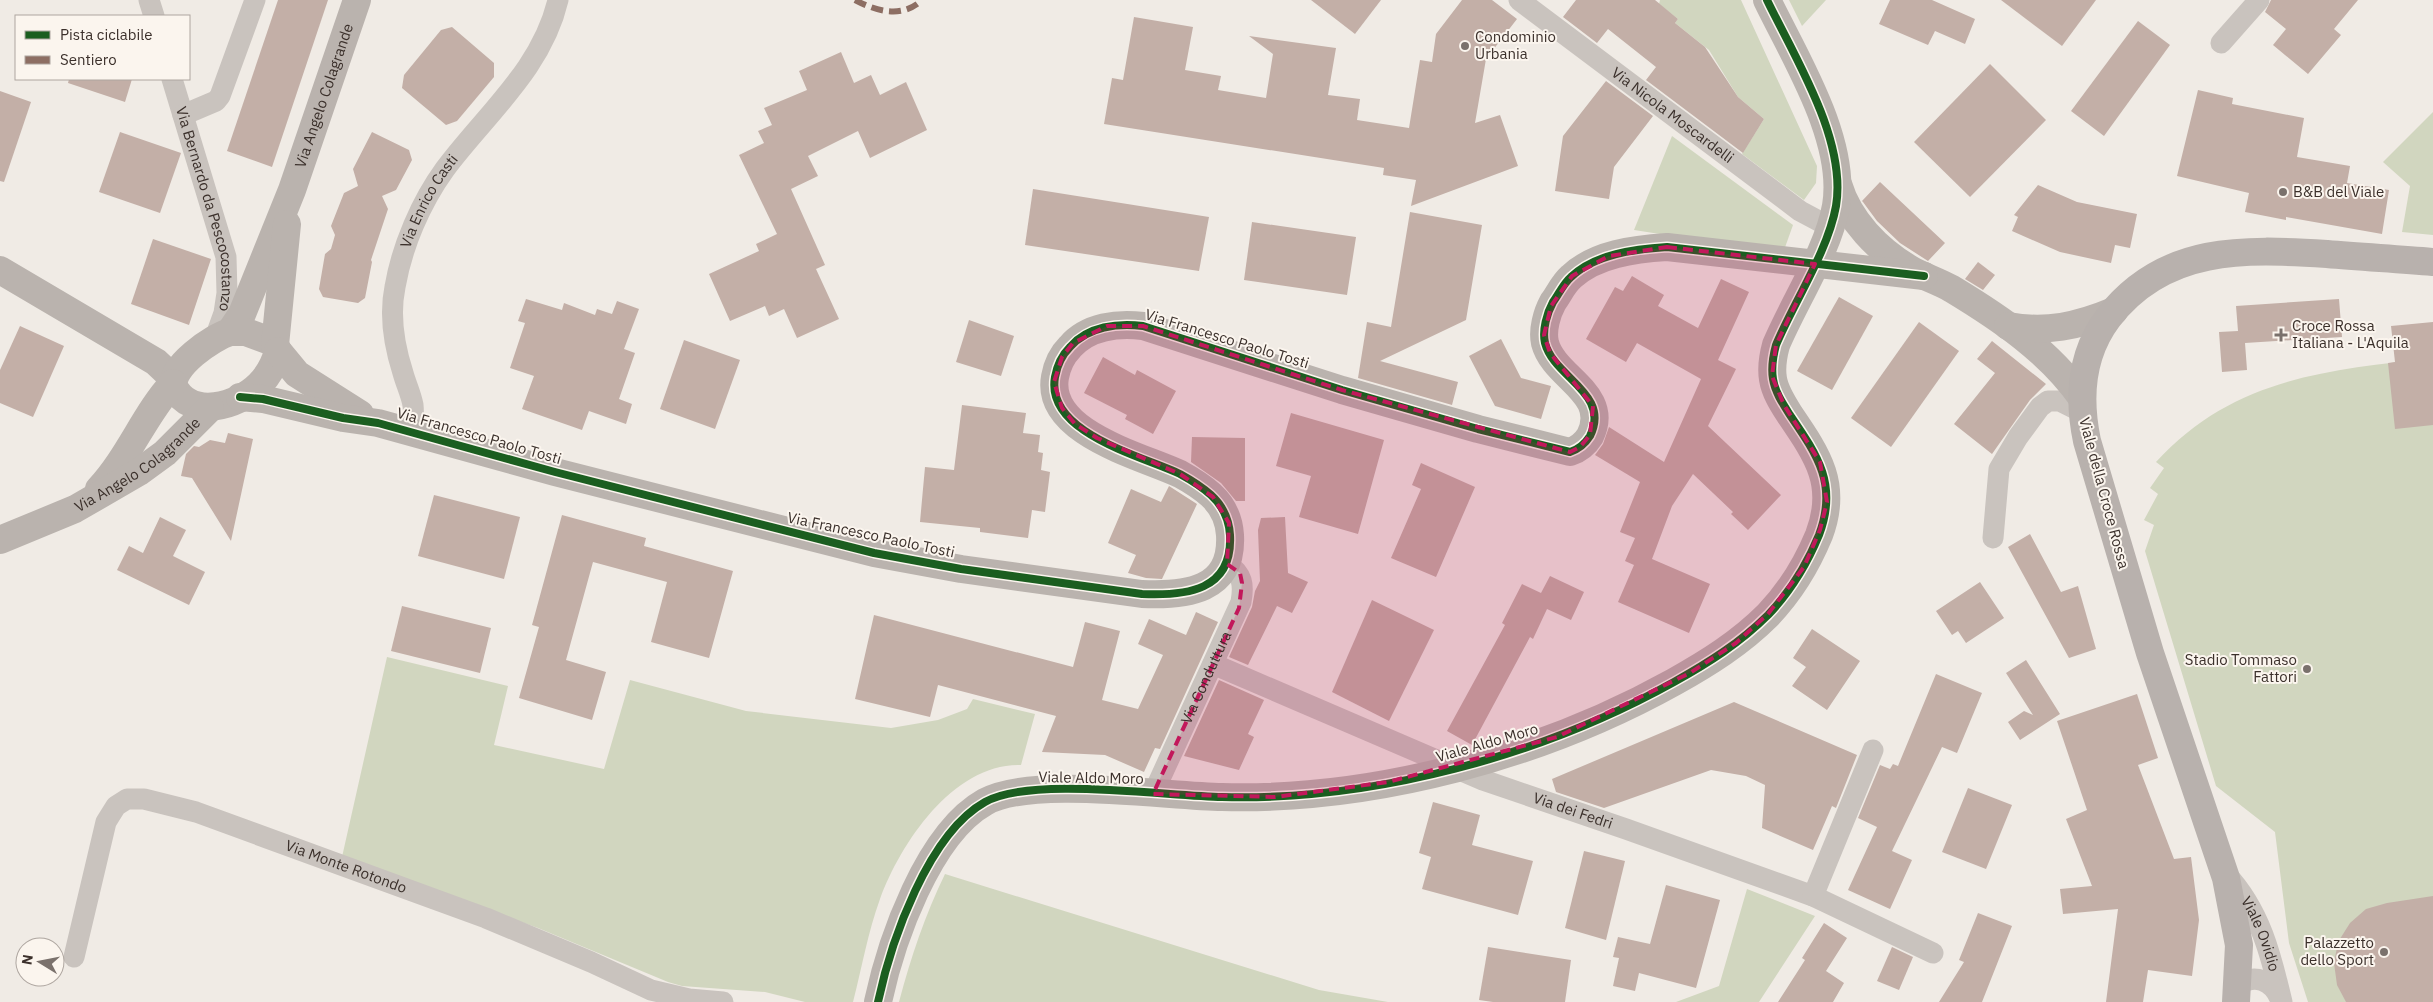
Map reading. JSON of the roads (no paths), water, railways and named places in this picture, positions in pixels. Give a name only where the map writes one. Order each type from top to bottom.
[{"type":"main road","name":"Viale della Croce Rossa","points":[[2237,994],[2240,945],[2225,873],[2150,653],[2087,441],[2082,405],[2082,384],[2090,353],[2101,328],[2131,294],[2153,277],[2181,263],[2211,255],[2280,252],[2433,262]]},
{"type":"street","points":[[149,0],[154,15]]},
{"type":"street","points":[[183,115],[216,101],[220,96],[255,0]]},
{"type":"street","name":"Via Angelo Colagrande","points":[[86,503],[116,470],[152,410],[174,381],[180,367],[214,341],[242,314],[292,190],[357,0]]},
{"type":"street","name":"Via Enrico Casti","points":[[413,432],[414,407],[398,358],[394,331],[392,306],[397,273],[420,213],[435,184],[533,61],[550,29],[558,0]]},
{"type":"street","name":"Via Nicola Moscardelli","points":[[1519,0],[1800,211],[1830,227]]},
{"type":"street","points":[[1767,0],[1827,128],[1834,154],[1838,183]]},
{"type":"street","points":[[2221,43],[2259,0]]},
{"type":"street","name":"Via Bernardo da Pescocostanzo","points":[[172,80],[228,267],[226,305],[220,330],[214,341]]},
{"type":"street","name":"Via Francesco Paolo Tosti","points":[[1838,183],[1853,217],[1874,241],[1901,263],[1948,287],[2028,341],[2058,369],[2082,405]]},
{"type":"street","name":"Viale Aldo Moro","points":[[878,1002],[891,951],[919,885],[945,840],[973,810],[999,795],[1034,790],[1222,797],[1275,797],[1359,788],[1452,768],[1557,737],[1656,692],[1736,643],[1768,614],[1793,585],[1820,530],[1827,502],[1824,476],[1815,453],[1779,396],[1772,376],[1772,366],[1776,345],[1815,264],[1830,227],[1836,206],[1838,183]]},
{"type":"street","name":"Via Angelo Colagrande","points":[[277,348],[284,241],[292,190]]},
{"type":"street","name":"Via Francesco Paolo Tosti","points":[[1830,227],[1874,241]]},
{"type":"street","name":"Via Francesco Paolo Tosti","points":[[240,398],[263,399],[343,418],[372,421],[565,475],[864,550],[961,569],[1142,594],[1172,595],[1195,591],[1206,586],[1222,573],[1227,564],[1230,545],[1229,523],[1220,505],[1213,497],[1180,474],[1097,438],[1075,424],[1062,408],[1055,393],[1056,370],[1067,350],[1080,338],[1097,329],[1115,324],[1143,326],[1361,395],[1478,429],[1570,452],[1578,449],[1587,440],[1594,419],[1593,406],[1585,392],[1553,357],[1544,336],[1551,306],[1572,276],[1609,256],[1637,250],[1667,247],[1924,276]]},
{"type":"street","points":[[0,270],[156,362],[174,381],[184,400],[199,407],[210,408],[240,398],[260,384],[270,370],[277,348],[268,339],[256,335],[161,352],[102,329]]},
{"type":"street","name":"Via Francesco Paolo Tosti","points":[[2008,326],[2049,330],[2086,322],[2114,311]]},
{"type":"street","name":"Via Francesco Paolo Tosti","points":[[277,348],[303,378],[372,421]]},
{"type":"street","points":[[1993,538],[1999,469],[2018,437],[2040,407],[2048,401],[2082,405]]},
{"type":"street","name":"Via Angelo Colagrande","points":[[86,503],[157,460],[210,408]]},
{"type":"street","points":[[0,540],[86,503]]},
{"type":"street","name":"Via Conduttura","points":[[1152,794],[1239,608],[1242,595],[1240,573],[1227,564]]},
{"type":"street","name":"Via dei Fedri","points":[[1213,664],[1452,768],[1812,896],[1933,953]]},
{"type":"street","points":[[1812,896],[1873,750]]},
{"type":"street","name":"Via Monte Rotondo","points":[[74,957],[106,822],[111,812],[121,802],[136,799],[196,812],[393,883],[542,940],[651,990],[689,999],[723,1002]]},
{"type":"street","name":"Viale Ovidio","points":[[2225,873],[2243,896],[2261,927],[2274,967],[2281,1002]]},
{"type":"street","name":"Viale Ovidio","points":[[2237,994],[2249,980],[2264,981],[2272,985],[2281,1002]]},
{"type":"place","name":"Condominio Urbania","points":[[1465,46]]},
{"type":"place","name":"B&B del Viale","points":[[2283,192]]},
{"type":"place","name":"Croce Rossa Italiana - L'Aquila","points":[[2281,335]]},
{"type":"place","name":"Stadio Tommaso Fattori","points":[[2307,669]]},
{"type":"place","name":"Palazzetto dello Sport","points":[[2384,952]]}]
